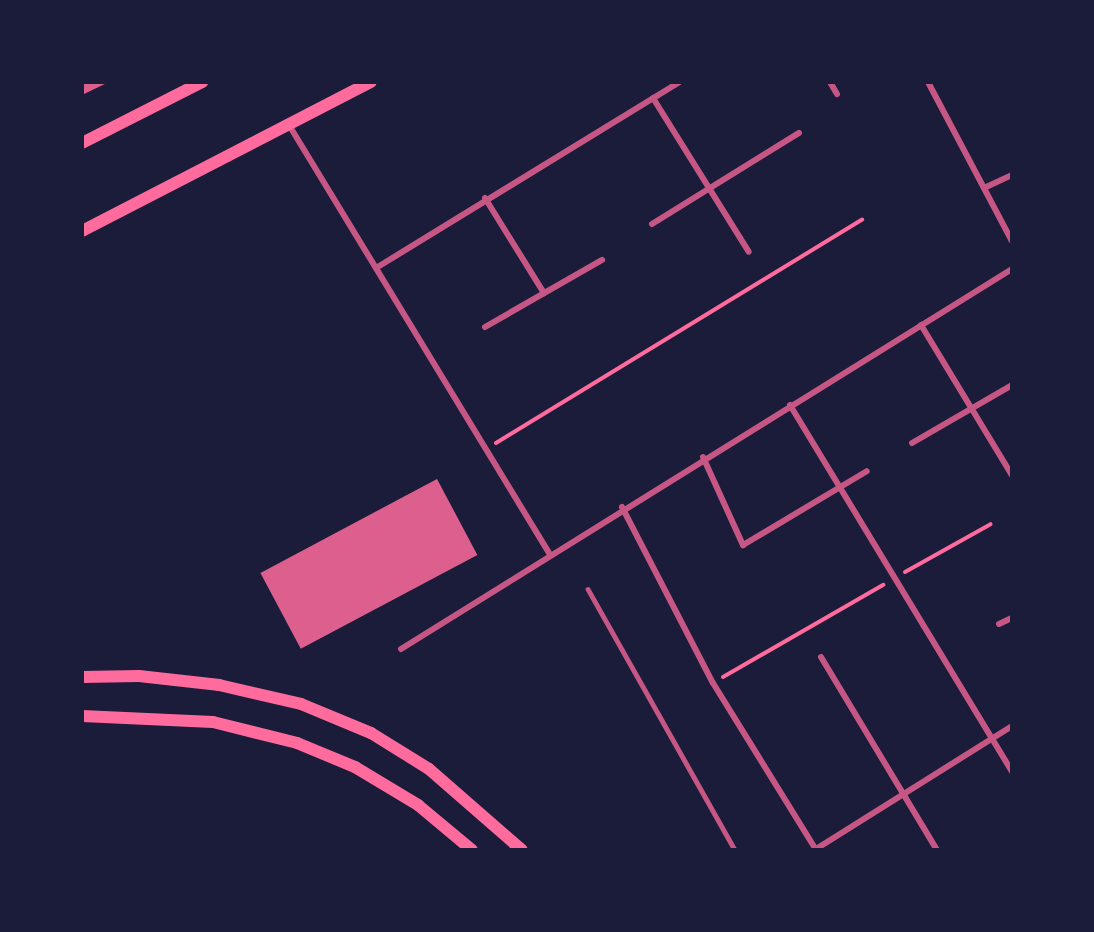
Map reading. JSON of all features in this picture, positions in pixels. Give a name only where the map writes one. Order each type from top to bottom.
[{"type":"main road","points":[[82,143],[202,82]]},
{"type":"main road","points":[[82,231],[369,82]]},
{"type":"main road","points":[[82,677],[139,676],[219,685],[301,704],[371,733],[429,769],[522,849]]},
{"type":"main road","points":[[82,716],[213,722],[297,743],[355,768],[418,806],[471,849]]},
{"type":"street","points":[[376,268],[484,198],[679,82]]},
{"type":"street","points":[[830,82],[837,94]]},
{"type":"street","points":[[928,82],[1011,241]]},
{"type":"street","points":[[653,98],[749,252]]},
{"type":"street","points":[[289,124],[484,451],[549,553]]},
{"type":"street","points":[[652,224],[798,133]]},
{"type":"street","points":[[984,188],[1011,175]]},
{"type":"street","points":[[484,198],[544,293]]},
{"type":"street","points":[[485,327],[602,260]]},
{"type":"street","points":[[401,649],[622,507],[1011,269]]},
{"type":"street","points":[[921,325],[1011,475]]},
{"type":"street","points":[[912,443],[1011,385]]},
{"type":"street","points":[[790,405],[1011,772]]},
{"type":"street","points":[[703,457],[743,545],[867,471]]},
{"type":"street","points":[[622,507],[713,683],[816,849],[1011,726]]},
{"type":"street","points":[[999,624],[1011,618]]},
{"type":"street","points":[[821,657],[937,849]]},
{"type":"lane","points":[[588,590],[735,849]]},
{"type":"path","points":[[484,451],[862,220]]},
{"type":"path","points":[[713,683],[991,524]]},
{"type":"building","points":[[82,82],[109,82],[82,95]]},
{"type":"building","points":[[437,479],[477,555],[301,649],[260,573]]}]
